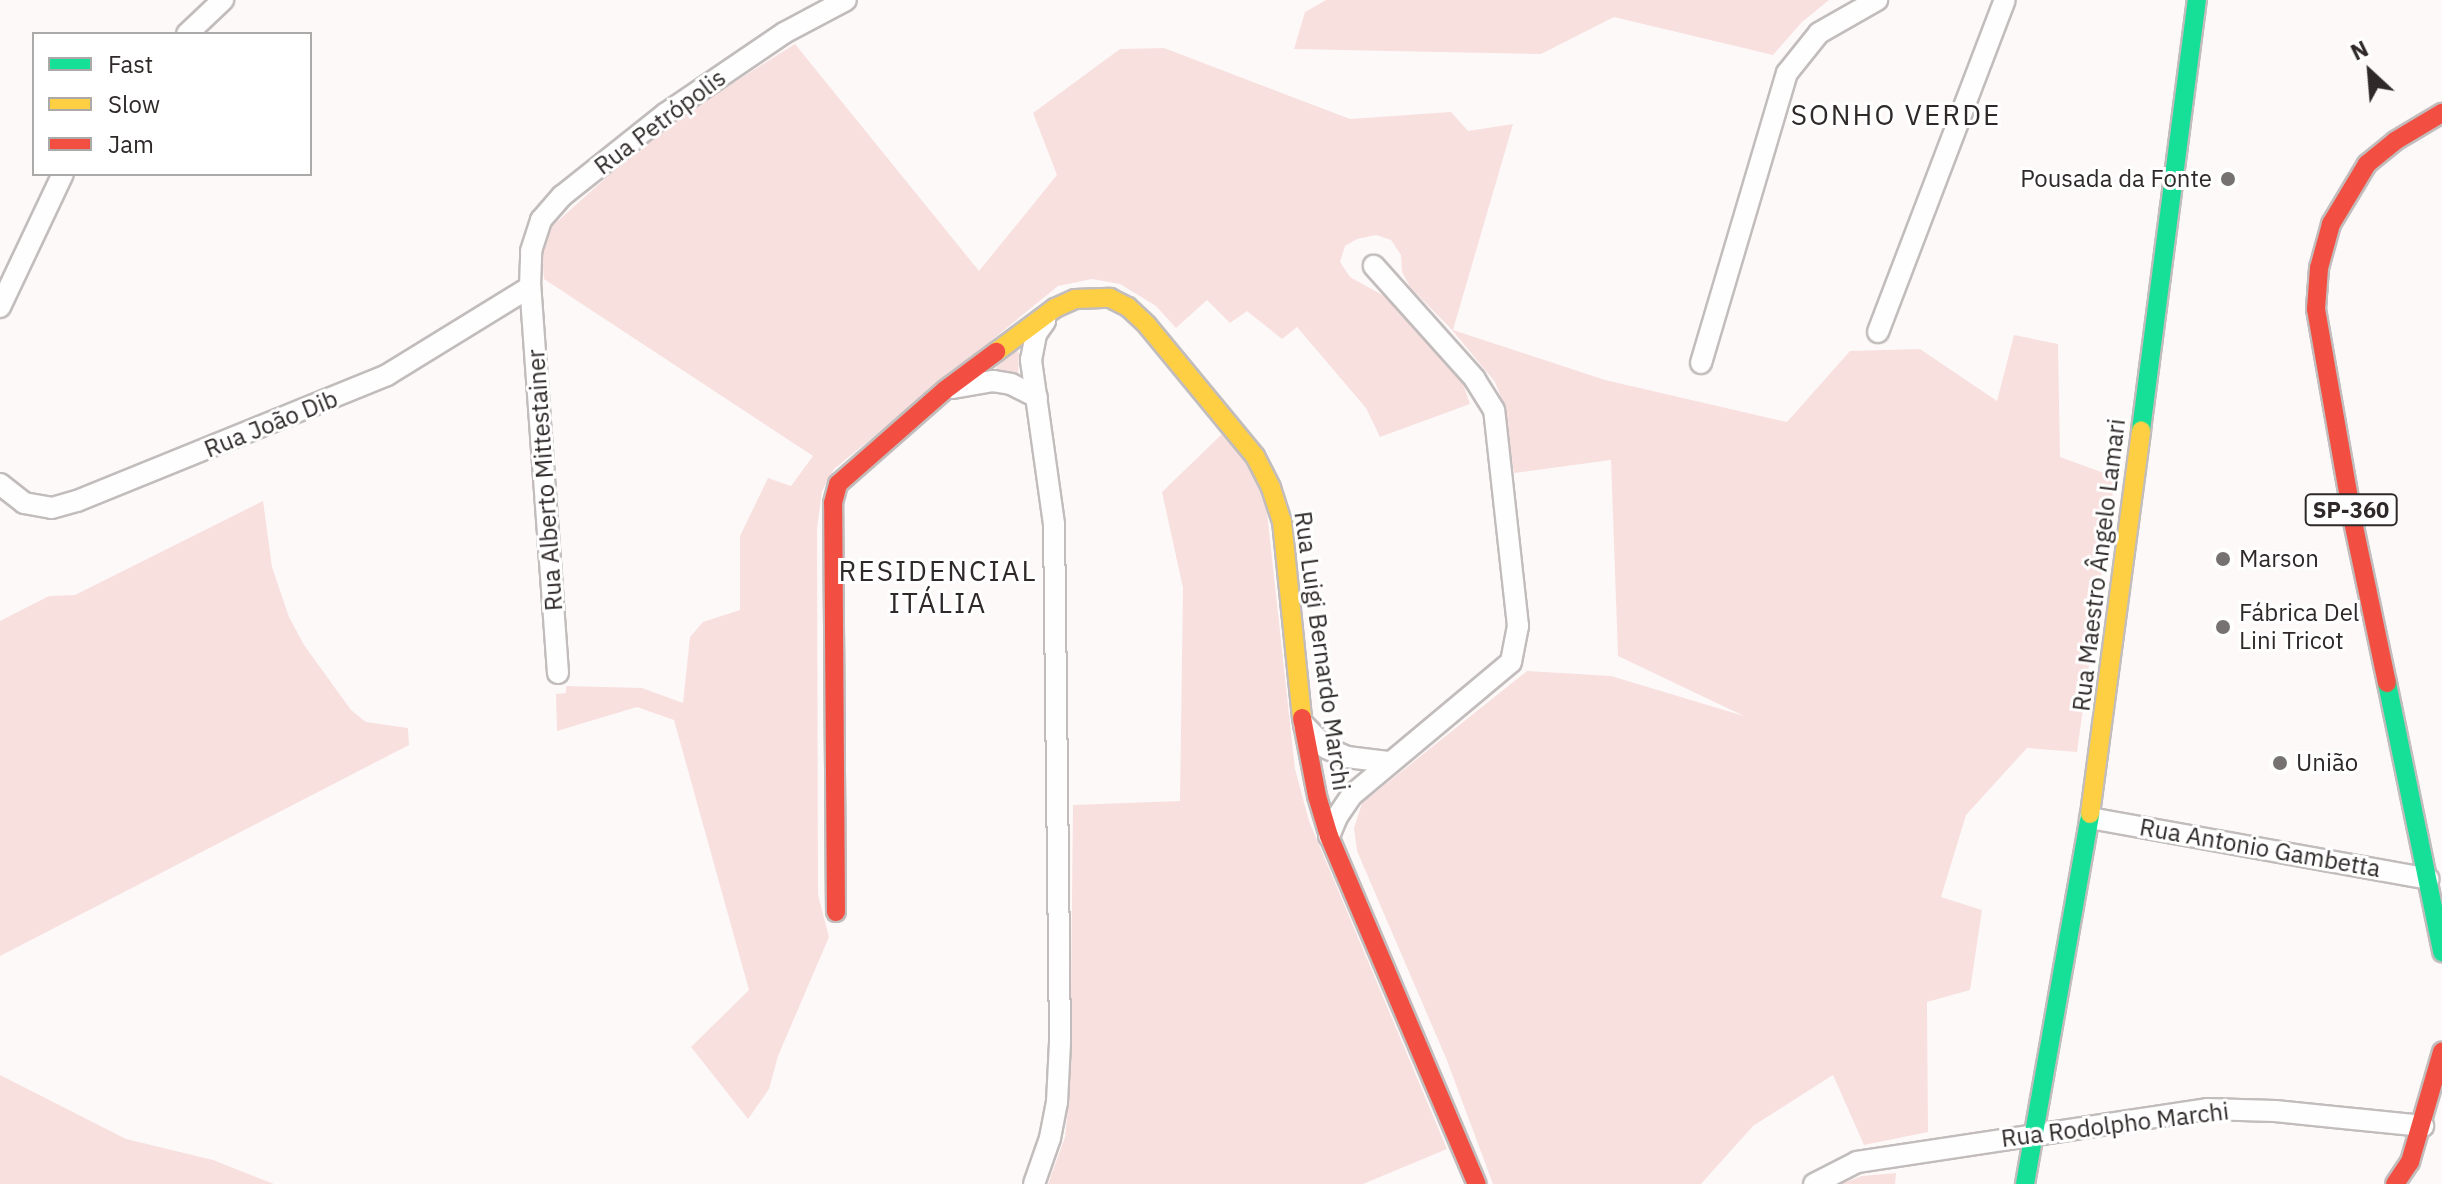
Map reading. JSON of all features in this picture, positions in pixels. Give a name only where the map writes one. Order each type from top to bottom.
[{"type":"street","points":[[189,32],[223,0]]},
{"type":"street","name":"Rua Petrópolis","points":[[530,287],[531,251],[541,220],[562,196],[665,114],[784,33],[846,0]]},
{"type":"street","points":[[1701,363],[1787,73],[1819,33],[1877,0]]},
{"type":"street","points":[[1878,332],[2005,0]]},
{"type":"street","name":"Rua Maestro Ângelo Lamari","points":[[2025,1184],[2090,818],[2197,0]]},
{"type":"street","name":"SP-360","points":[[2442,113],[2395,141],[2361,174],[2331,224],[2319,268],[2316,309],[2353,521],[2442,952]]},
{"type":"street","points":[[0,307],[62,176]]},
{"type":"street","points":[[1329,836],[1352,795],[1511,662],[1518,626],[1494,410],[1475,379],[1374,266]]},
{"type":"street","name":"Rua João Dib","points":[[0,484],[24,503],[52,508],[77,501],[360,388],[530,287]]},
{"type":"street","name":"Rua Alberto Mittestainer","points":[[530,287],[558,673]]},
{"type":"street","name":"Rua Luigi Bernardo Marchi","points":[[836,912],[833,503],[838,484],[945,390],[1055,308],[1075,299],[1110,298],[1128,307],[1255,456],[1282,521],[1303,724],[1317,796],[1329,836],[1477,1184]]},
{"type":"street","points":[[1034,1184],[1050,1138],[1057,1102],[1060,1042],[1054,524],[1031,346],[1055,308]]},
{"type":"street","points":[[945,390],[993,381],[1011,384],[1037,397]]},
{"type":"street","points":[[1303,724],[1326,748],[1347,757],[1388,762]]},
{"type":"street","name":"Rua Antonio Gambetta","points":[[2090,818],[2429,879]]},
{"type":"street","points":[[2395,1184],[2410,1162],[2423,1126],[2442,1052]]},
{"type":"street","name":"Rua Rodolpho Marchi","points":[[1814,1184],[1857,1162],[2207,1109],[2275,1111],[2423,1126]]},
{"type":"street","points":[[2410,1162],[2415,1184]]},
{"type":"shaded area","points":[[1326,0],[1829,0],[1802,22],[1773,55],[1614,17],[1541,54],[1294,49],[1305,12]]},
{"type":"shaded area","points":[[795,44],[979,271],[1057,175],[1033,113],[1120,49],[1164,48],[1350,119],[1451,112],[1468,131],[1513,124],[1453,330],[1605,380],[1787,422],[1850,351],[1920,349],[1997,401],[2014,335],[2058,344],[2060,457],[2115,477],[2077,752],[2027,748],[1966,815],[1941,897],[1982,910],[1970,990],[1927,1002],[1928,1132],[1864,1145],[1833,1075],[1753,1126],[1701,1184],[1493,1184],[1446,1058],[1357,851],[1354,828],[1362,803],[1527,671],[1611,676],[1744,716],[1618,656],[1611,460],[1514,473],[1504,405],[1495,382],[1452,330],[1410,287],[1402,272],[1401,255],[1391,240],[1376,235],[1357,239],[1345,246],[1340,262],[1350,277],[1386,297],[1462,380],[1470,404],[1380,437],[1366,408],[1297,327],[1282,339],[1247,311],[1230,323],[1207,300],[1176,328],[1156,306],[1120,284],[1092,279],[1058,286],[834,469],[822,491],[817,529],[818,895],[829,937],[778,1056],[769,1089],[748,1119],[691,1047],[749,990],[674,720],[637,707],[557,731],[556,694],[566,693],[566,686],[642,688],[683,703],[690,637],[703,622],[740,610],[740,536],[768,478],[791,486],[813,456],[544,279],[542,254],[549,229],[659,130]]},
{"type":"shaded area","points":[[1015,348],[1019,353],[1018,378],[993,371]]},
{"type":"shaded area","points":[[1222,434],[1248,462],[1266,503],[1295,769],[1309,821],[1447,1149],[1363,1184],[1048,1184],[1065,1137],[1070,1088],[1073,805],[1180,801],[1183,588],[1162,492]]},
{"type":"shaded area","points":[[263,501],[272,567],[289,617],[304,645],[351,710],[366,722],[408,728],[409,745],[0,956],[0,621],[49,596],[75,595]]},
{"type":"shaded area","points":[[0,1075],[126,1139],[213,1160],[274,1184],[0,1184]]},
{"type":"shaded area","points":[[1896,1173],[1895,1184],[1840,1184],[1862,1176]]},
{"type":"traffic: fast","points":[[2141,430],[2197,0]]},
{"type":"traffic: fast","points":[[2387,683],[2442,952]]},
{"type":"traffic: fast","points":[[2025,1184],[2090,814]]},
{"type":"traffic: slow","points":[[996,352],[1055,308],[1075,299],[1110,298],[1128,307],[1147,325],[1255,456],[1271,488],[1282,521],[1302,718]]},
{"type":"traffic: slow","points":[[2090,814],[2141,430]]},
{"type":"traffic: jam","points":[[2387,683],[2353,521],[2316,309],[2319,268],[2331,224],[2367,164],[2395,141],[2442,113]]},
{"type":"traffic: jam","points":[[836,912],[833,503],[838,484],[945,390],[996,352]]},
{"type":"traffic: jam","points":[[1302,718],[1317,796],[1329,836],[1477,1184]]},
{"type":"traffic: jam","points":[[2395,1184],[2410,1162],[2442,1052]]},
{"type":"place","name":"Pousada da Fonte","points":[[2228,179]]},
{"type":"place","name":"Marson","points":[[2223,559]]},
{"type":"place","name":"Fábrica Del Lini Tricot","points":[[2223,627]]},
{"type":"place","name":"União","points":[[2280,763]]},
{"type":"district","name":"SONHO VERDE","points":[[1896,115]]},
{"type":"district","name":"RESIDENCIAL ITÁLIA","points":[[938,587]]}]
